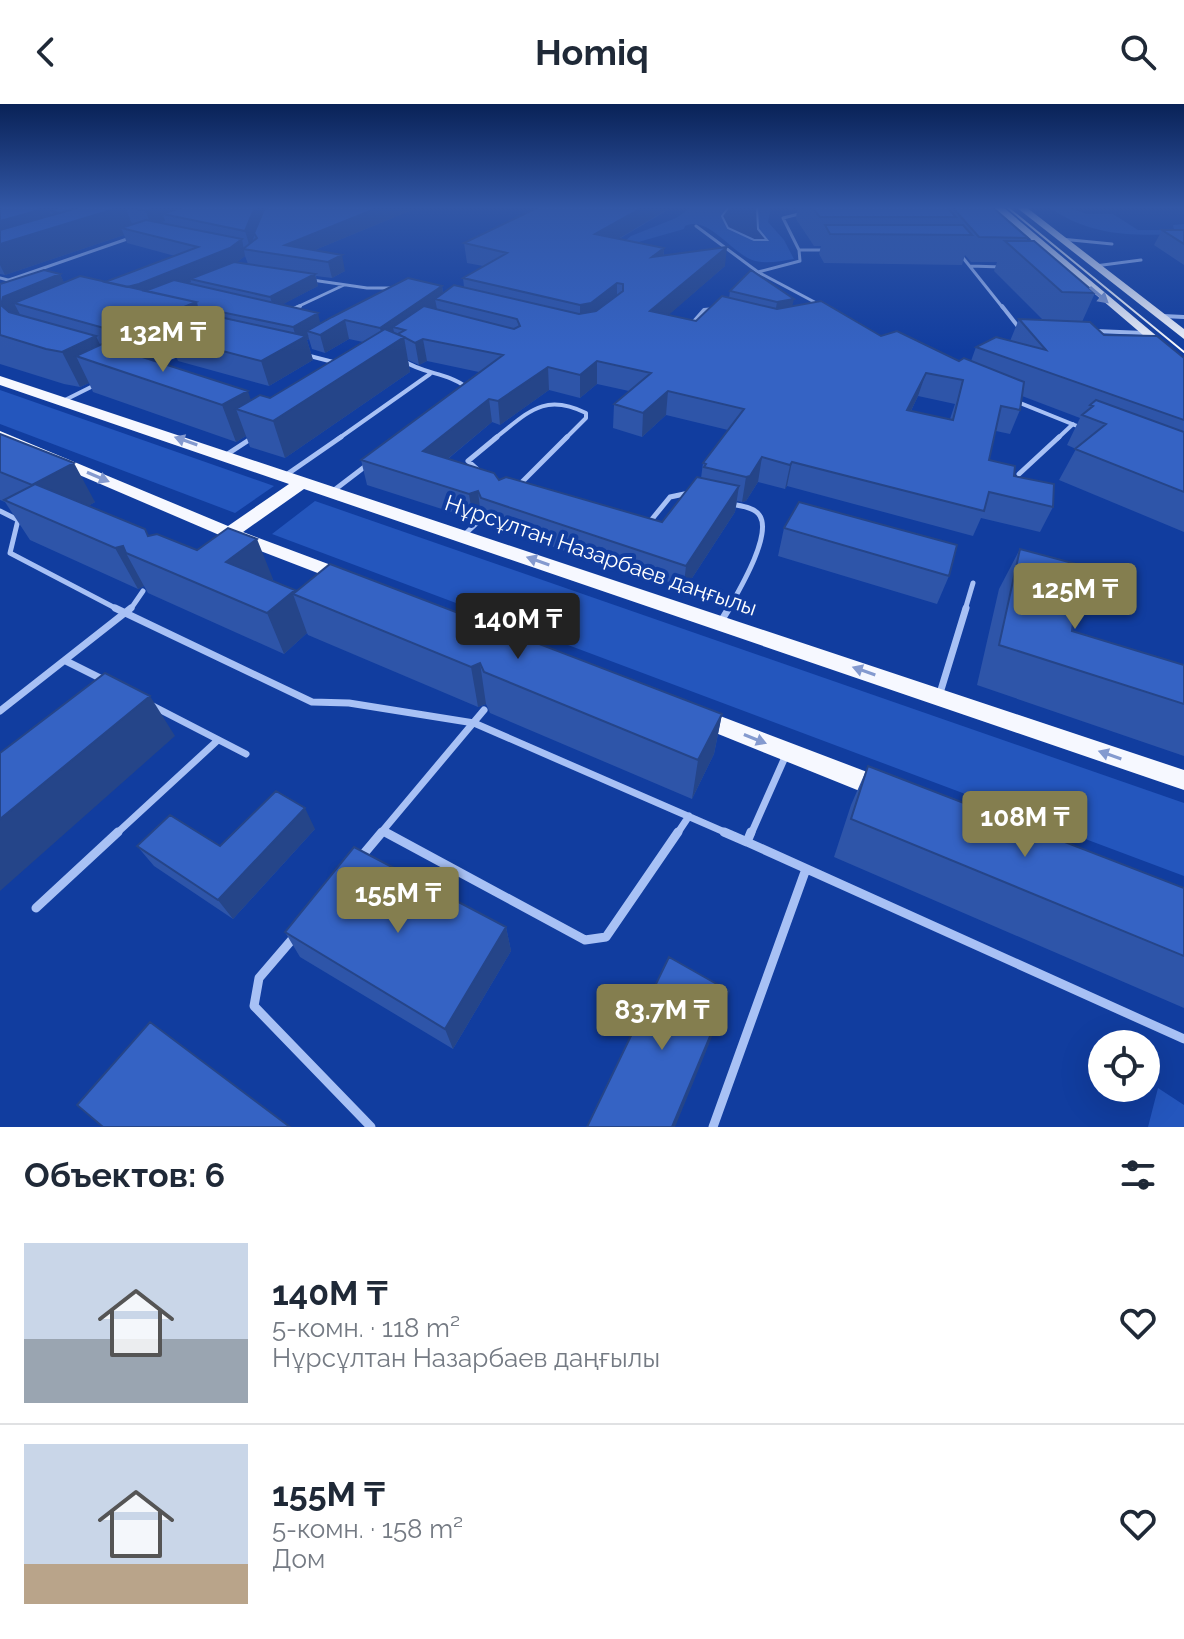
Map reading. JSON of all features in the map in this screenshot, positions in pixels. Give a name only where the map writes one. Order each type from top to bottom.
[{"type":"main road","points":[[1053,255],[1156,346],[1184,366]]},
{"type":"main road","points":[[1081,255],[1184,335]]},
{"type":"main road","name":"Нұрсұлтан Назарбаев даңғылы","points":[[0,380],[1184,780]]},
{"type":"main road","points":[[0,436],[227,537],[373,589]]},
{"type":"main road","points":[[227,537],[295,478]]},
{"type":"main road","points":[[674,707],[905,798]]},
{"type":"lane","points":[[9,280],[81,255]]},
{"type":"lane","points":[[735,255],[758,272],[823,307]]},
{"type":"lane","points":[[758,272],[800,261],[799,255]]},
{"type":"lane","points":[[960,255],[1024,336]]},
{"type":"lane","points":[[1095,266],[1141,260]]},
{"type":"lane","points":[[970,266],[1012,267]]},
{"type":"lane","points":[[1054,267],[1067,267]]},
{"type":"lane","points":[[0,278],[23,284]]},
{"type":"lane","points":[[304,279],[397,288]]},
{"type":"lane","points":[[294,319],[280,316],[344,285]]},
{"type":"lane","points":[[689,327],[704,310],[716,310]]},
{"type":"lane","points":[[1159,316],[1184,317]]},
{"type":"lane","points":[[1018,329],[1033,329]]},
{"type":"lane","points":[[1081,331],[1144,333]]},
{"type":"lane","points":[[140,367],[169,360],[196,347]]},
{"type":"lane","points":[[299,351],[343,364]]},
{"type":"lane","points":[[398,359],[465,389]]},
{"type":"lane","points":[[295,478],[430,374]]},
{"type":"lane","points":[[65,400],[100,383]]},
{"type":"lane","points":[[1008,398],[1087,429]]},
{"type":"lane","points":[[488,474],[472,467],[468,461],[490,439],[531,409],[553,402],[568,404],[586,413],[586,418],[573,433],[514,490],[528,495]]},
{"type":"lane","points":[[1019,474],[1073,424]]},
{"type":"lane","points":[[226,455],[259,434]]},
{"type":"lane","points":[[333,491],[378,457]]},
{"type":"lane","points":[[508,480],[520,483]]},
{"type":"lane","points":[[639,530],[645,527],[668,495],[684,492],[698,496]]},
{"type":"lane","points":[[720,623],[750,568],[762,525],[761,517],[753,510],[725,503]]},
{"type":"lane","points":[[0,511],[18,520],[17,531],[9,544],[10,553],[127,614],[312,702],[349,703],[474,723],[689,816],[1184,1039]]},
{"type":"lane","points":[[464,536],[479,521]]},
{"type":"lane","points":[[939,697],[973,583]]},
{"type":"lane","points":[[0,711],[127,614],[143,591]]},
{"type":"lane","points":[[66,661],[108,682]]},
{"type":"lane","points":[[149,704],[246,754]]},
{"type":"lane","points":[[354,865],[484,710]]},
{"type":"lane","points":[[36,908],[218,740]]},
{"type":"lane","points":[[747,842],[787,752]]},
{"type":"lane","points":[[383,831],[585,940],[606,937],[689,816]]},
{"type":"lane","points":[[713,1127],[806,869]]},
{"type":"lane","points":[[306,922],[259,978],[254,1006],[371,1127]]},
{"type":"shaded area","points":[[743,255],[792,255],[794,259],[770,262]]},
{"type":"shaded area","points":[[0,390],[274,486],[235,513],[0,424]]},
{"type":"shaded area","points":[[315,501],[1184,803],[1184,876],[272,534]]},
{"type":"shaded area","points":[[1160,1089],[1184,1105],[1184,1127],[1148,1127],[1154,1102],[1160,1102]]},
{"type":"building","points":[[177,255],[213,255],[139,284],[127,287],[105,282]]},
{"type":"building","points":[[281,255],[342,255],[328,262]]},
{"type":"building","points":[[504,255],[718,255],[650,311],[696,321],[722,296],[777,309],[821,301],[881,336],[897,331],[959,361],[964,358],[1024,382],[1020,410],[1001,406],[989,460],[1015,466],[1014,476],[1054,484],[1053,507],[989,492],[984,511],[762,457],[750,476],[746,477],[704,467],[706,464],[703,463],[744,409],[668,391],[643,413],[614,404],[651,373],[597,361],[580,375],[548,367],[498,401],[489,399],[423,451],[494,473],[499,480],[506,477],[662,522],[697,477],[739,486],[686,566],[481,498],[478,491],[469,494],[361,460],[503,355],[423,339],[415,343],[398,334],[405,330],[393,327],[424,306],[514,329],[520,326],[517,319],[435,299],[454,285],[579,314],[596,311],[623,291],[623,284],[617,283],[591,303],[580,305],[463,278]],"holes":[[[926,373],[963,380],[953,420],[907,410]]]},
{"type":"building","points":[[1020,255],[1050,255],[1095,293],[1062,292]]},
{"type":"building","points":[[234,262],[315,274],[270,297],[190,279]]},
{"type":"building","points":[[44,270],[60,274],[3,297],[1,305],[9,312],[96,336],[62,352],[0,335],[0,284]]},
{"type":"building","points":[[751,270],[794,299],[777,302],[730,291]]},
{"type":"building","points":[[80,276],[196,302],[148,322],[111,330],[14,303]]},
{"type":"building","points":[[408,278],[442,286],[380,328],[345,320],[320,335],[307,331],[332,317]]},
{"type":"building","points":[[174,280],[318,313],[293,327],[197,307],[196,302],[145,291]]},
{"type":"building","points":[[215,316],[306,336],[261,361],[169,337]]},
{"type":"building","points":[[1019,319],[1090,322],[1104,335],[1157,336],[1184,358],[1184,420],[976,347],[996,337],[1046,350]]},
{"type":"building","points":[[385,329],[404,337],[273,421],[236,409],[260,395],[270,398]]},
{"type":"building","points":[[102,344],[248,391],[222,405],[76,356]]},
{"type":"building","points":[[1096,400],[1184,432],[1184,492],[1075,449],[1106,424],[1082,415]]},
{"type":"building","points":[[0,434],[74,463],[32,485],[0,472]]},
{"type":"building","points":[[35,484],[145,529],[148,536],[157,534],[197,550],[228,528],[257,539],[226,562],[295,590],[267,613],[126,553],[123,546],[115,548],[4,500]]},
{"type":"building","points":[[799,502],[957,545],[949,576],[784,528]]},
{"type":"building","points":[[1020,549],[1080,565],[1072,631],[1184,665],[1184,704],[999,645]]},
{"type":"building","points":[[330,564],[503,630],[508,639],[516,635],[722,714],[698,760],[484,672],[480,663],[471,667],[293,594]]},
{"type":"building","points":[[105,673],[150,696],[0,819],[0,753]]},
{"type":"building","points":[[868,766],[1184,888],[1184,956],[851,819]]},
{"type":"building","points":[[276,791],[305,808],[218,900],[137,846],[170,815],[220,846]]},
{"type":"building","points":[[354,847],[506,927],[445,1029],[285,932]]},
{"type":"building","points":[[669,957],[729,991],[672,1127],[587,1127]]},
{"type":"building","points":[[150,1022],[290,1127],[103,1127],[77,1105]]},
{"type":"tram line","points":[[1065,255],[1184,352]]}]
